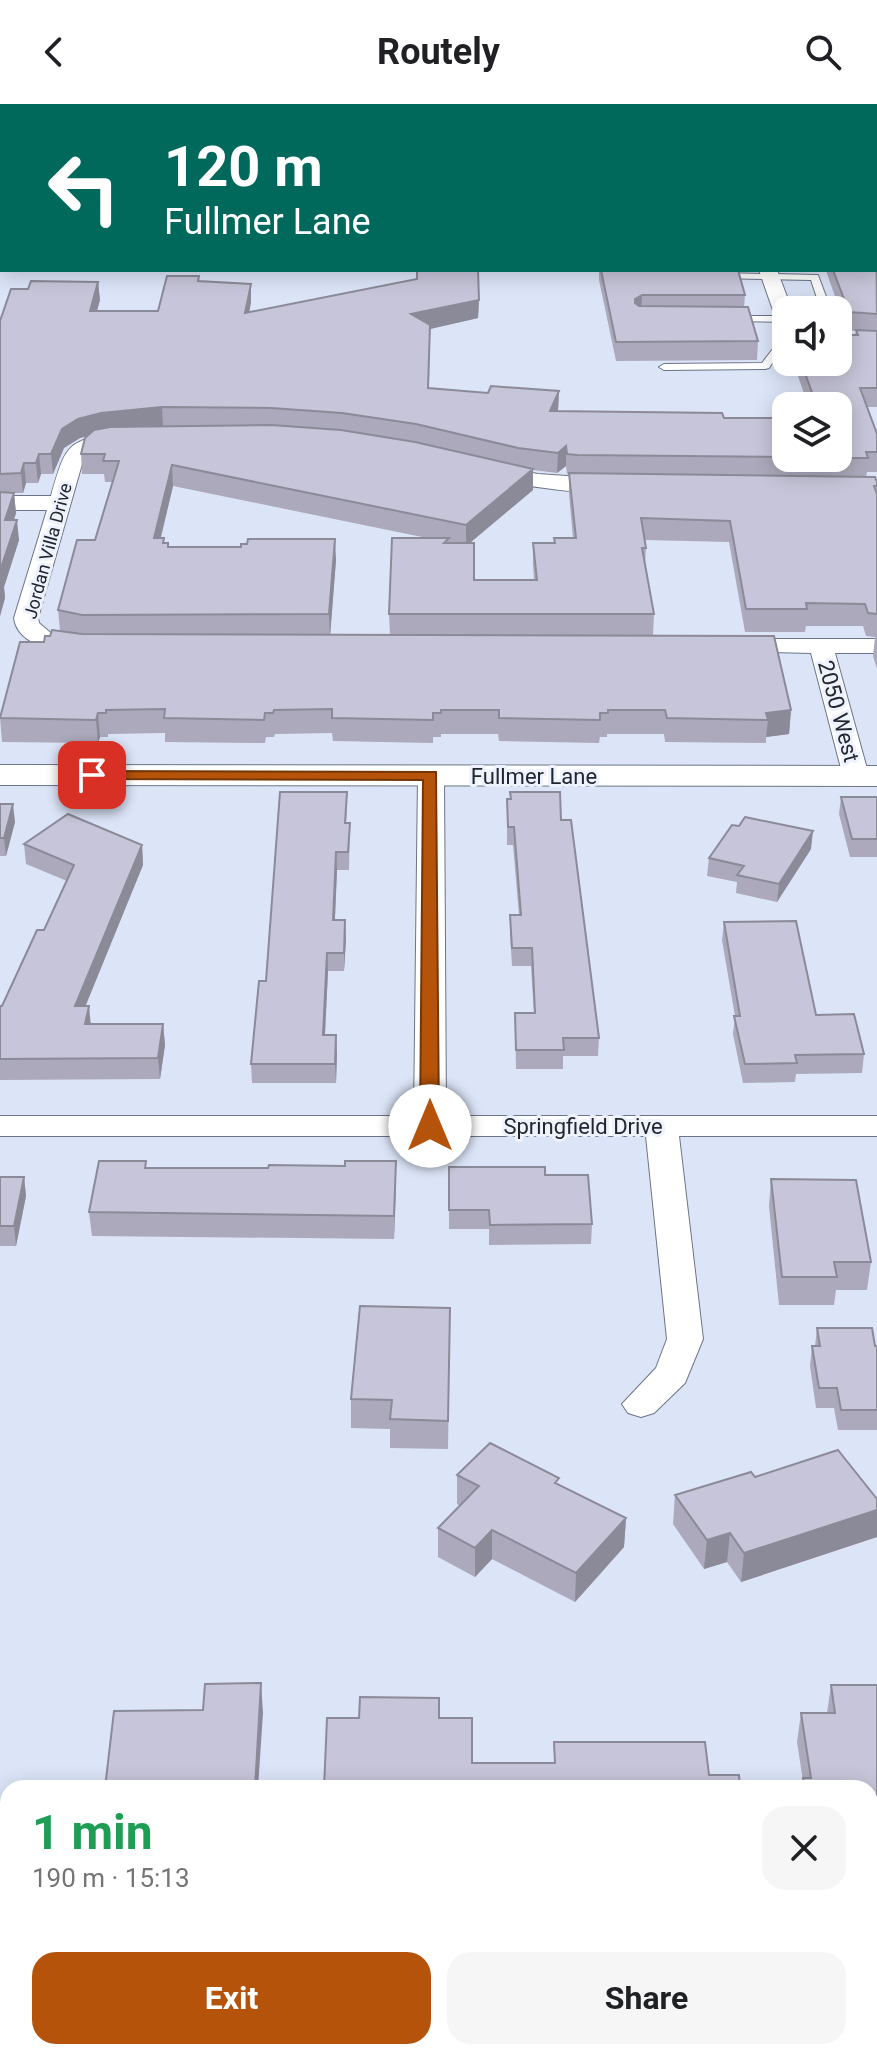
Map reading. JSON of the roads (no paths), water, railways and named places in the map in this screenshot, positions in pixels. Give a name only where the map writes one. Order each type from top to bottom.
[{"type":"street","points":[[769,273],[778,296]]},
{"type":"street","name":"Jordan Villa Drive","points":[[111,647],[62,645],[45,640],[27,626],[26,618],[74,454],[87,444],[111,438],[141,436]]},
{"type":"street","points":[[463,465],[538,481],[636,486]]},
{"type":"street","points":[[0,503],[60,503]]},
{"type":"street","points":[[703,646],[877,646]]},
{"type":"street","name":"2050 West","points":[[821,646],[867,776]]},
{"type":"street","name":"Fullmer Lane","points":[[0,775],[867,776]]},
{"type":"street","points":[[430,1126],[431,776]]},
{"type":"street","name":"Springfield Drive","points":[[0,1126],[877,1126]]},
{"type":"street","points":[[641,1404],[672,1374],[685,1339],[661,1126]]},
{"type":"lane","points":[[708,276],[769,273],[815,277],[821,296]]},
{"type":"lane","points":[[714,319],[772,319]]},
{"type":"lane","points":[[664,367],[765,366],[772,356]]}]
